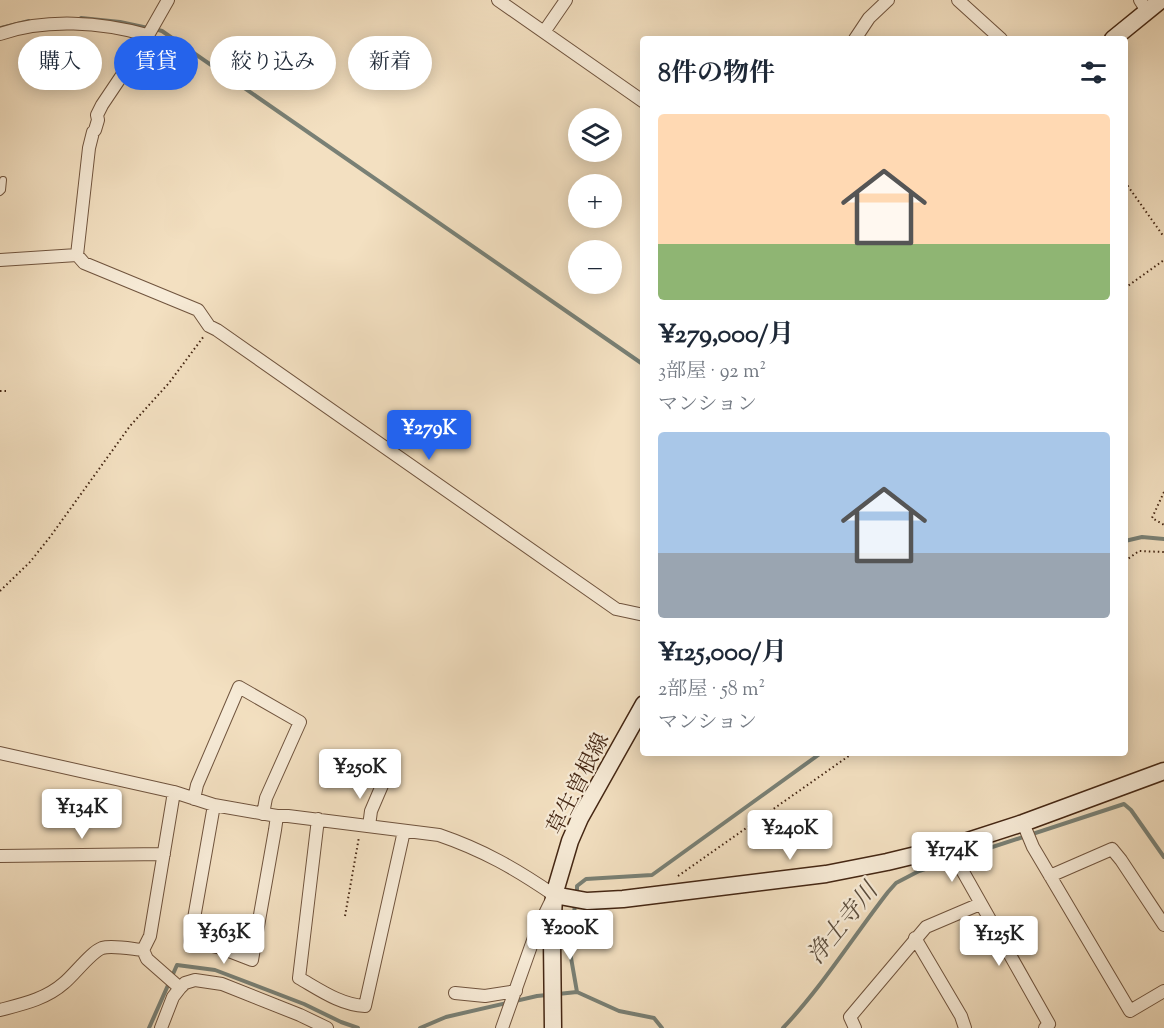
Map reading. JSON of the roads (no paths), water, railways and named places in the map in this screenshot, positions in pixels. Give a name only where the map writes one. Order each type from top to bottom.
[{"type":"street","points":[[168,0],[124,74],[102,105],[98,116],[89,148],[77,255],[84,263],[92,267],[198,310],[208,326],[217,330],[616,609],[640,614]]},
{"type":"street","points":[[498,0],[640,99]]},
{"type":"street","points":[[544,32],[566,0]]},
{"type":"street","points":[[857,36],[869,18],[888,0]]},
{"type":"street","points":[[958,0],[998,36]]},
{"type":"street","points":[[1116,36],[1143,5],[1161,0]]},
{"type":"street","points":[[0,34],[26,27],[75,23],[119,28],[147,35]]},
{"type":"street","points":[[0,260],[77,255]]},
{"type":"street","points":[[194,799],[197,785],[239,687],[300,722],[266,798],[263,814]]},
{"type":"street","name":"草生曽根線","points":[[553,1028],[554,895],[570,841],[580,818],[640,711]]},
{"type":"street","points":[[0,753],[174,792],[214,805],[276,816],[318,819],[439,835],[495,857],[554,895],[586,901],[623,899],[826,874],[887,862],[949,847],[1023,823],[1164,771]]},
{"type":"street","points":[[365,825],[383,783]]},
{"type":"street","points":[[174,792],[150,936],[144,950],[147,959],[179,987]]},
{"type":"street","points":[[214,805],[190,941],[221,948],[252,960],[276,816]]},
{"type":"street","points":[[318,819],[299,978],[353,1006],[365,1006],[404,831]]},
{"type":"street","points":[[1023,823],[1033,847],[1130,1011],[1164,991]]},
{"type":"street","points":[[949,847],[1049,1024],[1045,1028]]},
{"type":"street","points":[[1050,876],[1112,849],[1164,925]]},
{"type":"street","points":[[0,855],[164,854]]},
{"type":"street","points":[[503,1026],[536,932],[554,895]]},
{"type":"street","points":[[855,1028],[850,1017],[926,927],[980,904]]},
{"type":"street","points":[[915,938],[961,1016],[965,1028]]},
{"type":"street","points":[[0,1010],[45,997],[64,983],[98,950],[105,947],[144,950]]},
{"type":"street","points":[[161,1028],[179,987],[195,980],[222,984],[327,1028]]},
{"type":"street","points":[[455,993],[485,996],[516,992]]},
{"type":"lane","points":[[0,192],[3,180]]},
{"type":"waterway","points":[[81,18],[120,22],[148,28]]},
{"type":"waterway","points":[[1,28],[29,21]]},
{"type":"waterway","points":[[155,29],[162,31],[640,362]]},
{"type":"waterway","points":[[1128,540],[1142,537],[1164,539]]},
{"type":"waterway","points":[[577,894],[577,886],[586,879],[652,875],[817,756]]},
{"type":"waterway","name":"浄土寺川","points":[[783,1028],[824,979],[888,892],[896,883],[919,871],[1124,804],[1131,810],[1164,857]]},
{"type":"waterway","points":[[575,904],[570,952],[577,992]]},
{"type":"waterway","name":"浄土寺川","points":[[149,1028],[177,965],[215,970],[304,1004],[358,1028]]},
{"type":"waterway","name":"浄土寺川","points":[[558,994],[577,992],[619,1011],[654,1018],[662,1028]]},
{"type":"waterway","name":"浄土寺川","points":[[420,1028],[446,1017],[547,995]]}]
